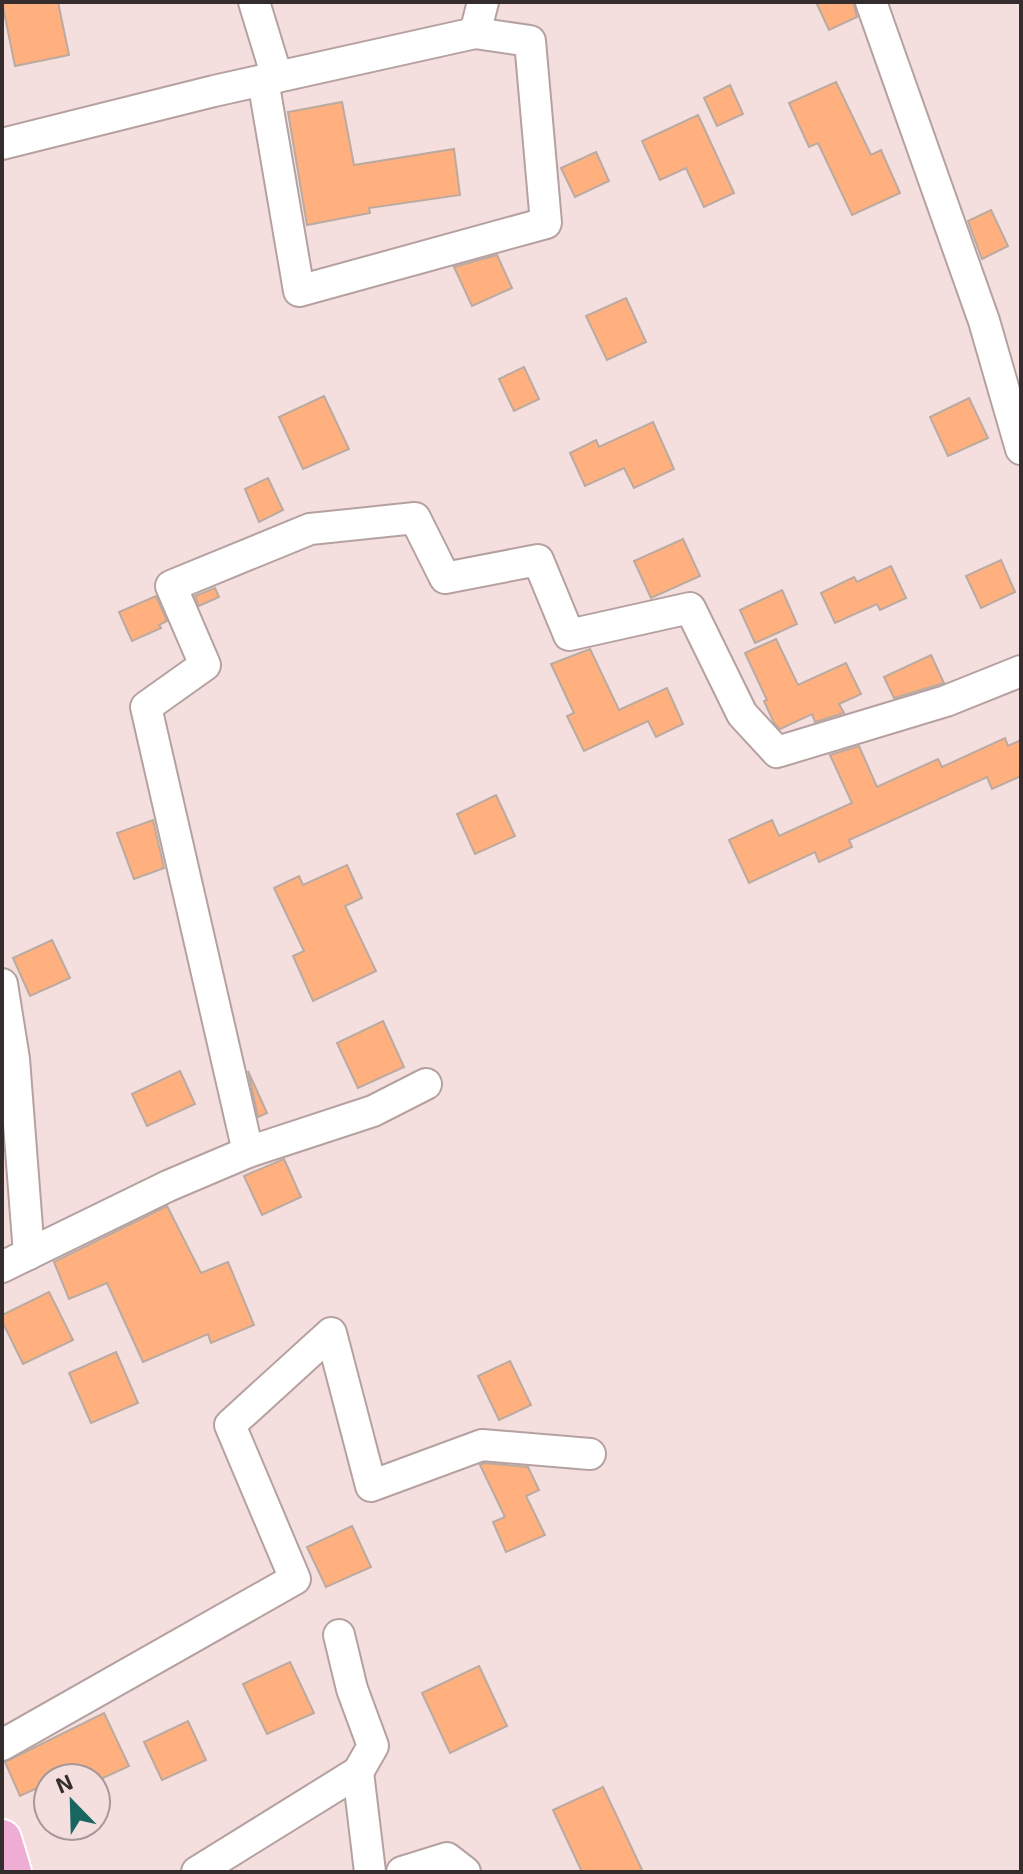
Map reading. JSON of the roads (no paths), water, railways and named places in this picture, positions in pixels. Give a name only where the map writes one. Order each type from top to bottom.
[{"type":"main road","points":[[2,1839],[12,1872]]},
{"type":"street","points":[[2,144],[270,78],[475,33],[530,41],[546,223],[299,291],[270,78],[254,2]]},
{"type":"street","points":[[475,33],[483,2]]},
{"type":"street","points":[[871,2],[984,321],[1021,449]]},
{"type":"street","points":[[248,1152],[146,707],[205,665],[171,586],[310,529],[415,518],[445,578],[538,560],[569,635],[690,608],[742,714],[777,752],[946,701],[1021,671]]},
{"type":"street","points":[[2,984],[14,1059],[16,1260],[168,1186],[248,1152],[373,1111],[426,1084]]},
{"type":"street","points":[[2,1745],[295,1579],[230,1425],[331,1333],[371,1486],[482,1445],[590,1454]]},
{"type":"street","points":[[197,1872],[358,1772],[373,1746],[352,1689],[339,1635]]},
{"type":"street","points":[[358,1772],[370,1872]]},
{"type":"street","points":[[402,1872],[447,1858],[465,1872]]}]
